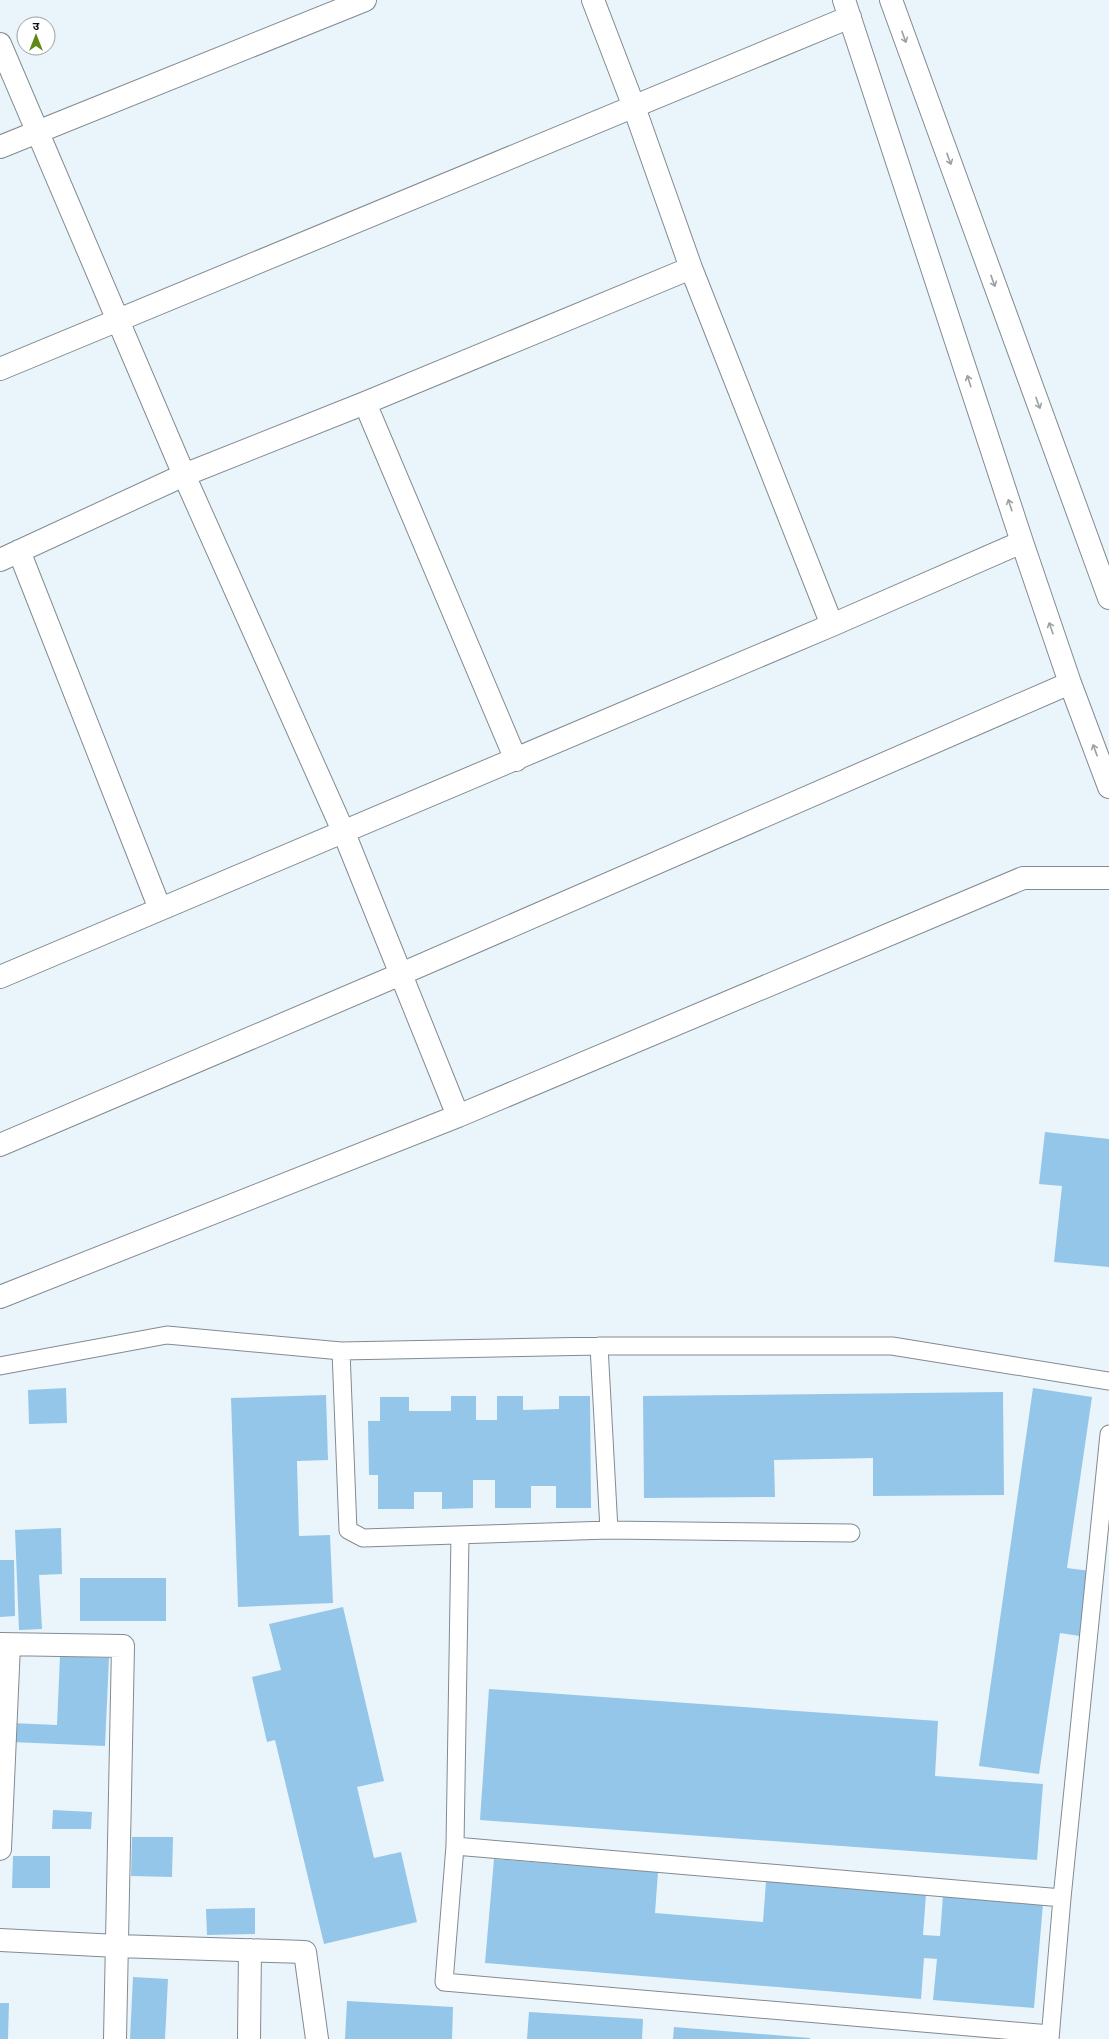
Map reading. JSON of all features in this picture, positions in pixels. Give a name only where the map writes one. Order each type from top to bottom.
[{"type":"street","points":[[0,147],[36,131],[365,0]]},
{"type":"street","points":[[593,0],[634,107],[691,268],[832,625]]},
{"type":"street","points":[[891,0],[1109,598]]},
{"type":"street","points":[[0,370],[634,107],[847,9],[1022,542],[1070,683],[1109,787]]},
{"type":"street","points":[[0,44],[184,475],[344,833],[458,1116]]},
{"type":"street","points":[[160,909],[9,556],[184,475],[365,404],[691,268]]},
{"type":"street","points":[[365,404],[516,760]]},
{"type":"street","points":[[0,977],[516,760],[1022,542]]},
{"type":"street","points":[[0,1145],[401,974],[1070,683]]},
{"type":"street","points":[[0,1297],[458,1116],[1023,878],[1109,878]]},
{"type":"street","points":[[0,1848],[4,1645],[123,1646],[115,2039]]},
{"type":"street","points":[[0,1940],[117,1946],[305,1952],[317,2039]]},
{"type":"street","points":[[249,2039],[250,1950]]},
{"type":"lane","points":[[0,1366],[167,1335],[341,1352],[599,1346],[892,1346],[1109,1381]]},
{"type":"lane","points":[[599,1346],[609,1530]]},
{"type":"lane","points":[[341,1352],[348,1530],[363,1538],[609,1530],[851,1533]]},
{"type":"lane","points":[[460,1535],[455,1846],[444,1982],[1050,2037],[1062,1898],[1109,1434]]},
{"type":"lane","points":[[455,1846],[1062,1898]]},
{"type":"building","points":[[1045,1132],[1109,1139],[1109,1267],[1054,1262],[1062,1186],[1039,1184]]},
{"type":"building","points":[[66,1388],[67,1423],[29,1424],[28,1390]]},
{"type":"building","points":[[1033,1388],[1092,1397],[1067,1568],[1090,1571],[1080,1636],[1060,1633],[1039,1774],[979,1766]]},
{"type":"building","points":[[1003,1392],[1004,1495],[873,1496],[873,1458],[774,1460],[775,1497],[644,1498],[643,1396]]},
{"type":"building","points":[[326,1395],[328,1460],[297,1461],[299,1536],[330,1535],[333,1603],[238,1607],[231,1398]]},
{"type":"building","points":[[451,1396],[476,1396],[476,1420],[497,1420],[497,1396],[523,1396],[523,1410],[559,1409],[559,1396],[590,1396],[591,1508],[556,1508],[556,1486],[531,1486],[531,1508],[495,1508],[495,1480],[473,1480],[473,1508],[442,1509],[442,1492],[414,1492],[414,1509],[378,1509],[378,1475],[369,1475],[368,1421],[380,1421],[380,1397],[409,1397],[409,1411],[451,1411]]},
{"type":"building","points":[[61,1528],[62,1574],[39,1575],[42,1629],[19,1630],[15,1530]]},
{"type":"building","points":[[0,1560],[14,1560],[15,1616],[0,1617]]},
{"type":"building","points":[[80,1578],[166,1578],[166,1621],[80,1621]]},
{"type":"building","points":[[343,1607],[384,1781],[357,1787],[374,1858],[401,1852],[417,1922],[324,1944],[275,1740],[267,1742],[252,1677],[281,1670],[269,1624]]},
{"type":"building","points":[[60,1656],[109,1658],[105,1746],[11,1742],[11,1723],[57,1725]]},
{"type":"building","points":[[489,1689],[938,1721],[935,1776],[1043,1784],[1037,1860],[480,1820]]},
{"type":"building","points":[[53,1810],[92,1812],[91,1829],[52,1829]]},
{"type":"building","points":[[132,1837],[173,1837],[172,1877],[131,1876]]},
{"type":"building","points":[[13,1856],[50,1856],[50,1888],[12,1888]]},
{"type":"building","points":[[494,1859],[658,1872],[655,1913],[763,1922],[766,1881],[926,1894],[923,1935],[940,1936],[943,1895],[1043,1904],[1034,2008],[933,2000],[937,1959],[924,1958],[921,1999],[485,1963]]},
{"type":"building","points":[[255,1908],[255,1934],[207,1935],[206,1909]]},
{"type":"building","points":[[133,1977],[168,1979],[165,2039],[130,2039]]},
{"type":"building","points":[[347,2001],[453,2007],[452,2039],[345,2039]]},
{"type":"building","points":[[0,2003],[9,2003],[8,2039],[0,2039]]},
{"type":"building","points":[[529,2012],[643,2019],[642,2039],[527,2039]]},
{"type":"building","points":[[674,2027],[810,2038],[810,2039],[673,2039]]}]
